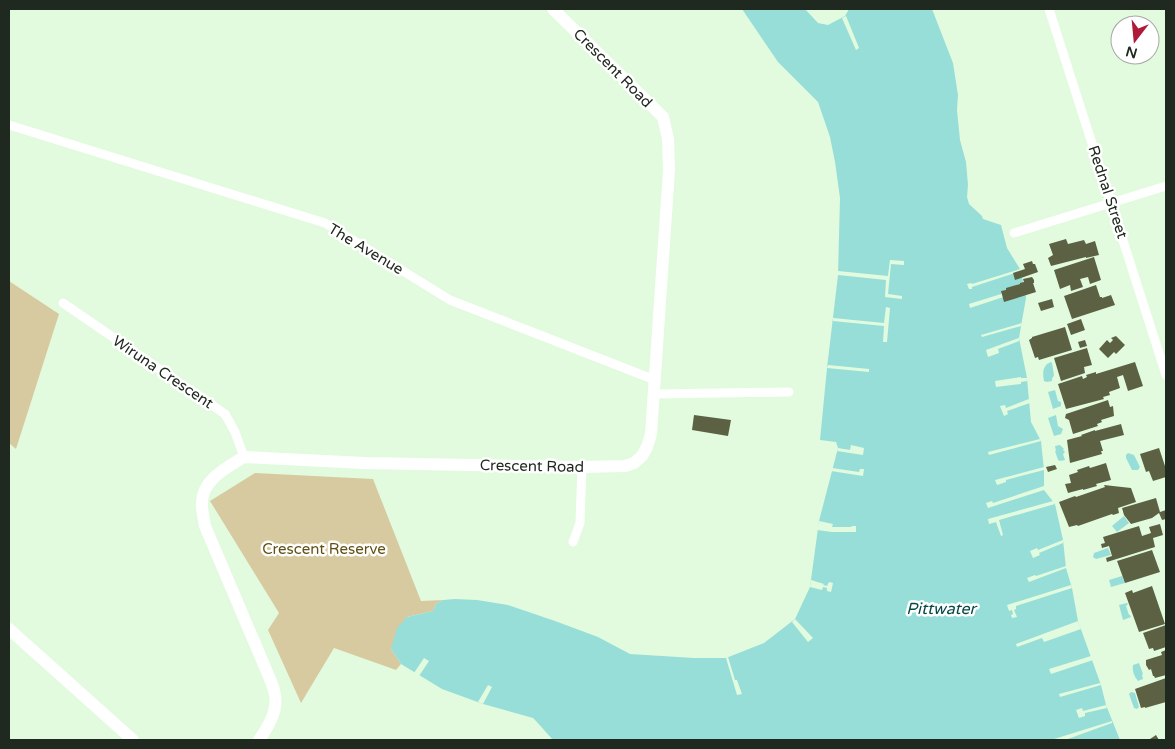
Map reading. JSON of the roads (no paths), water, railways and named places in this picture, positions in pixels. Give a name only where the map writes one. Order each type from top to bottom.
[{"type":"street","name":"Crescent Road","points":[[244,457],[365,463],[625,466],[634,463],[642,456],[651,434],[669,170],[668,139],[662,117],[553,9]]},
{"type":"street","name":"Rednal Street","points":[[1049,9],[1166,375]]},
{"type":"street","name":"The Avenue","points":[[9,125],[325,223],[450,300],[655,380]]},
{"type":"street","points":[[1014,233],[1166,186]]},
{"type":"street","name":"Wiruna Crescent","points":[[63,303],[225,414],[235,432],[244,457]]},
{"type":"street","points":[[654,394],[789,392]]},
{"type":"street","points":[[244,457],[213,478],[205,488],[202,506],[205,526],[276,696],[269,724],[259,740]]},
{"type":"street","points":[[573,542],[580,523],[582,466]]},
{"type":"street","points":[[9,629],[133,740]]},
{"type":"water","name":"Pittwater","points":[[742,9],[805,9],[818,23],[828,25],[845,16],[849,9],[932,9],[953,63],[958,95],[957,110],[960,140],[966,162],[969,204],[983,219],[1001,225],[1007,248],[1020,269],[1026,298],[1019,338],[1027,378],[1031,422],[1041,441],[1044,490],[1055,504],[1063,540],[1066,568],[1078,621],[1101,685],[1106,705],[1120,740],[553,740],[533,718],[483,704],[442,689],[401,664],[391,649],[397,628],[407,617],[433,611],[436,604],[443,600],[455,599],[508,605],[598,637],[630,654],[694,658],[726,658],[764,643],[795,619],[810,587],[819,521],[838,448],[836,442],[820,440],[838,275],[840,198],[830,137],[818,102],[778,62]]},
{"type":"water","points":[[1051,362],[1054,375],[1052,381],[1047,382],[1044,381],[1043,374],[1045,366]]},
{"type":"water","points":[[1055,390],[1061,406],[1053,409],[1048,392]]},
{"type":"water","points":[[1056,415],[1058,426],[1063,429],[1061,434],[1054,436],[1048,418]]},
{"type":"water","points":[[1060,445],[1065,452],[1063,454],[1065,460],[1060,461],[1055,451],[1055,446]]},
{"type":"water","points":[[1128,453],[1134,455],[1140,467],[1138,470],[1132,470],[1126,458]]},
{"type":"water","points":[[1124,516],[1129,523],[1117,532],[1112,526]]},
{"type":"water","points":[[1108,548],[1111,555],[1096,559],[1093,557],[1094,553]]},
{"type":"water","points":[[1122,576],[1125,583],[1111,587],[1109,580]]},
{"type":"water","points":[[1127,603],[1126,606],[1131,617],[1123,620],[1119,605]]},
{"type":"water","points":[[1139,663],[1143,679],[1138,681],[1135,677],[1133,665]]},
{"type":"water","points":[[1131,692],[1135,693],[1139,707],[1137,709],[1134,708],[1129,694]]},
{"type":"park label","name":"Crescent Reserve","points":[[324,549]]}]
